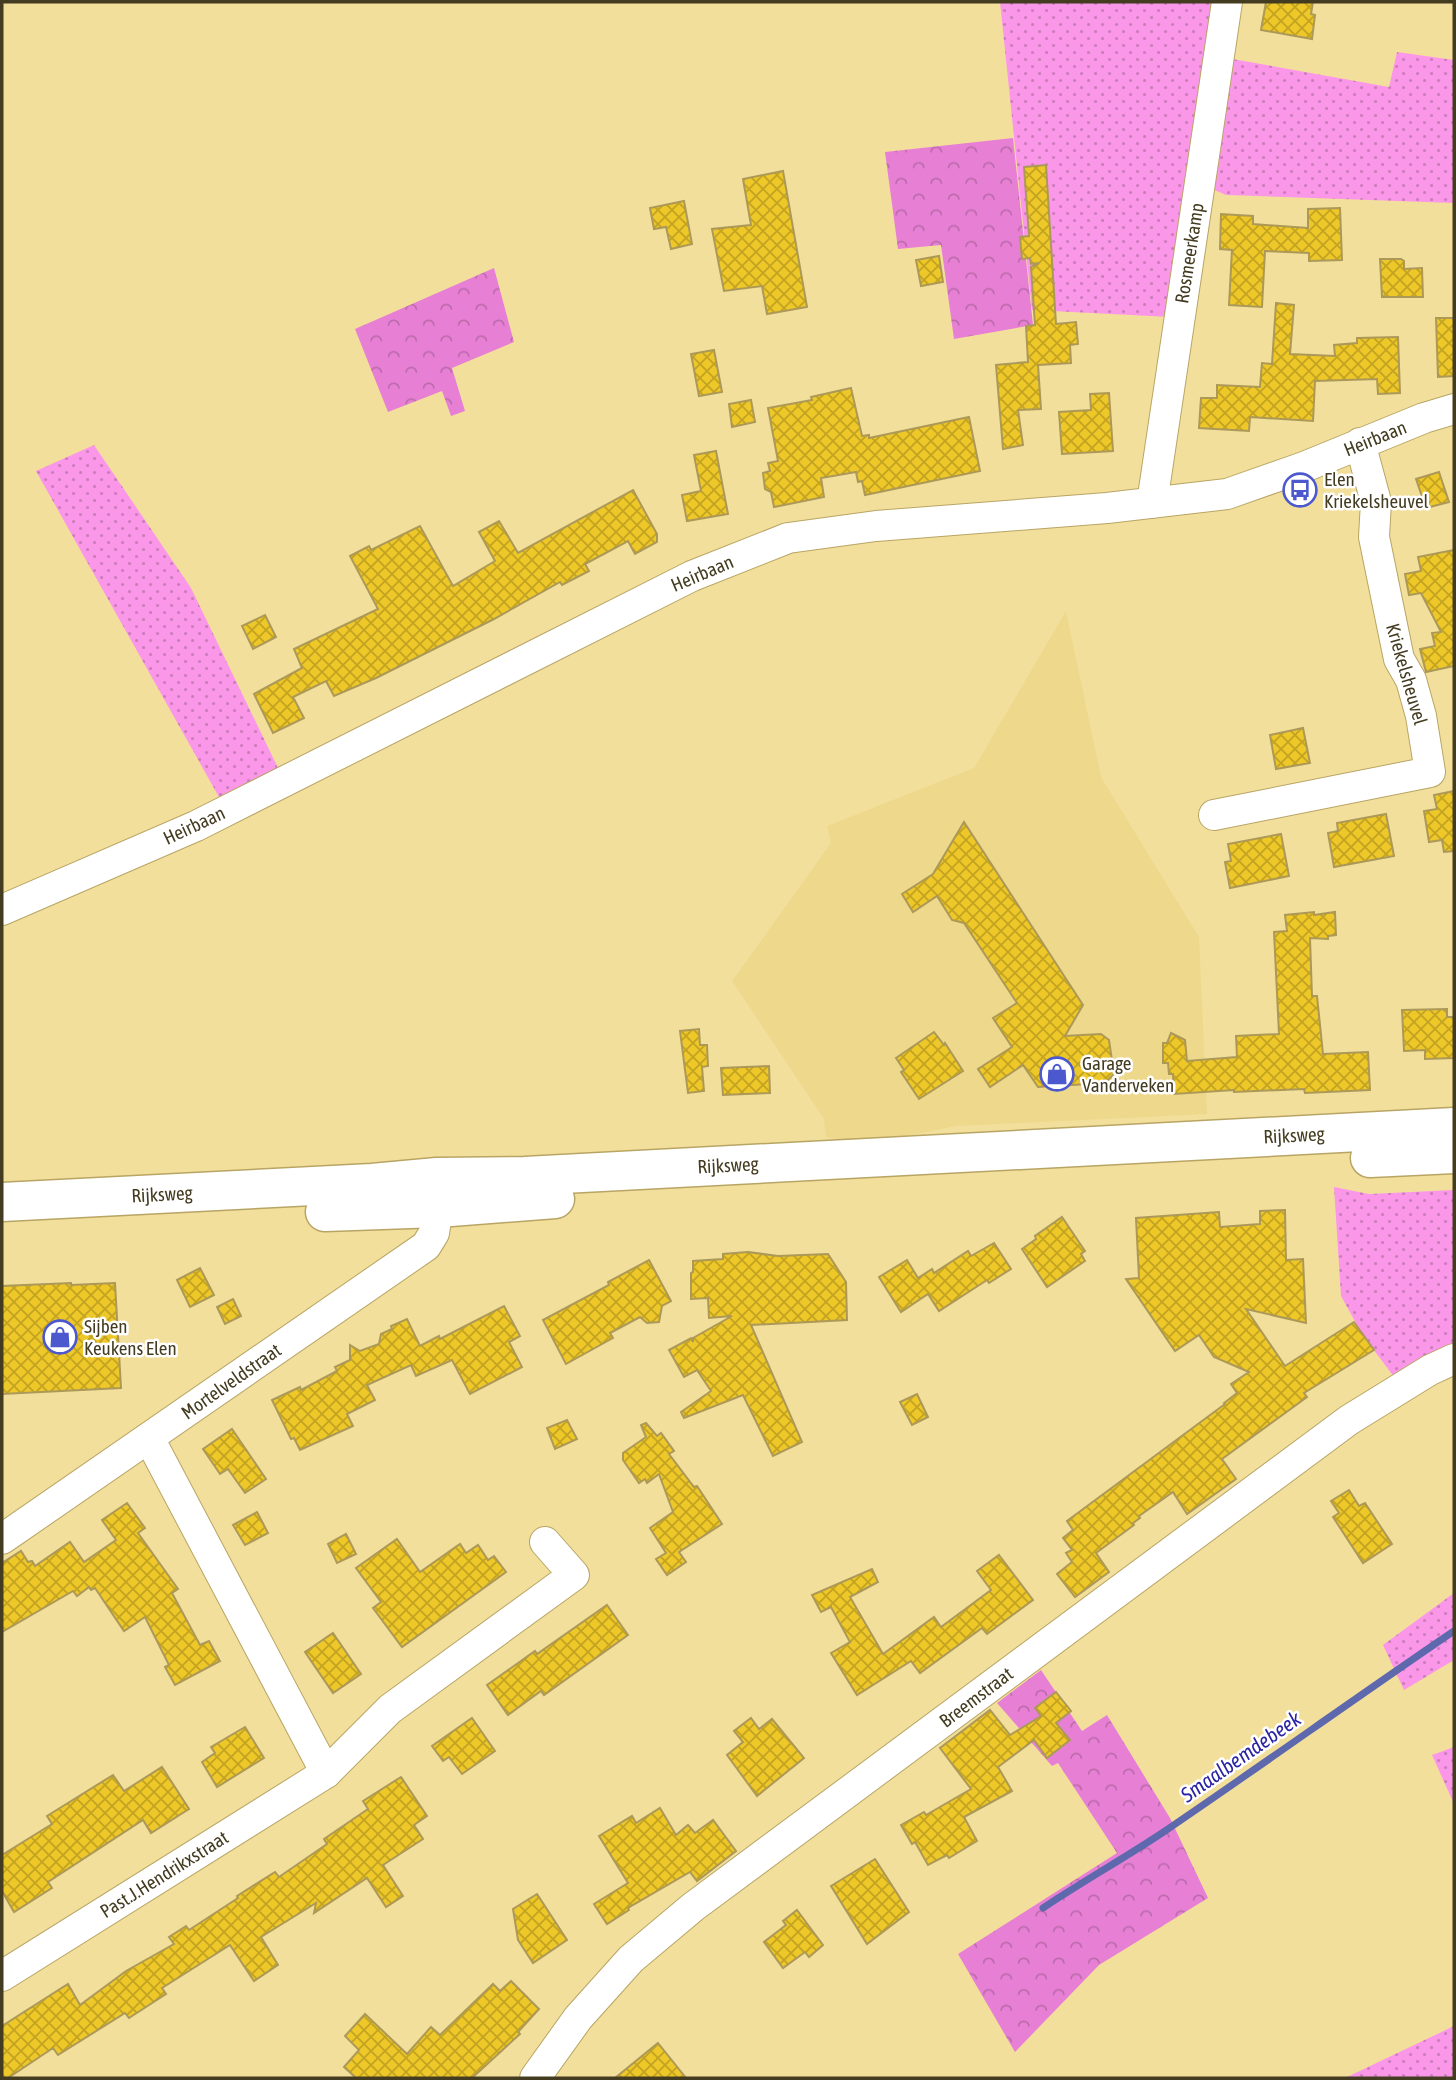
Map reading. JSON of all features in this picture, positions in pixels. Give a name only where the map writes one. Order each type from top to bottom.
[{"type":"main road","name":"Rijksweg","points":[[2,1202],[372,1183],[438,1177],[525,1175],[1454,1127]]},
{"type":"main road","name":"Rijksweg","points":[[2,1228],[438,1208],[1454,1154]]},
{"type":"street","name":"Rosmeerkamp","points":[[1152,503],[1227,2]]},
{"type":"street","name":"Heirbaan","points":[[2,910],[196,826],[692,576],[788,538],[876,526],[1152,503],[1227,494],[1454,409]]},
{"type":"street","name":"Kriekelsheuvel","points":[[1214,815],[1430,772],[1421,716],[1411,680],[1399,659],[1374,537],[1376,502],[1360,443]]},
{"type":"street","name":"Mortelveldstraat","points":[[2,1539],[426,1246],[434,1233],[438,1208]]},
{"type":"street","name":"Breemstraat","points":[[535,2078],[578,2018],[631,1959],[693,1907],[1349,1420],[1430,1370],[1454,1359]]},
{"type":"street","points":[[149,1438],[326,1773]]},
{"type":"street","name":"Past.J.Hendrikxstraat","points":[[2,1976],[326,1773],[390,1709],[574,1576],[545,1542]]},
{"type":"shaded area","points":[[1000,2],[1218,2],[1170,317],[1032,310]]},
{"type":"shaded area","points":[[1397,52],[1454,60],[1454,203],[1226,195],[1212,189],[1227,58],[1389,87]]},
{"type":"shaded area","points":[[94,445],[191,588],[279,770],[219,797],[36,471]]},
{"type":"shaded area","points":[[1066,611],[1101,777],[1199,937],[1207,1114],[956,1126],[896,1138],[841,1140],[826,1137],[824,1119],[732,981],[831,843],[827,826],[974,768]]},
{"type":"shaded area","points":[[1334,1187],[1369,1194],[1454,1190],[1454,1347],[1394,1377],[1362,1334],[1341,1296]]},
{"type":"shaded area","points":[[1454,1593],[1454,1660],[1404,1690],[1383,1645]]},
{"type":"shaded area","points":[[1454,1747],[1454,1804],[1432,1755]]},
{"type":"shaded area","points":[[1454,2026],[1454,2078],[1345,2078]]},
{"type":"green space","points":[[1013,138],[1033,325],[954,339],[941,245],[898,249],[885,152]]},
{"type":"green space","points":[[494,268],[514,342],[452,368],[465,411],[451,416],[442,391],[388,412],[355,329]]},
{"type":"green space","points":[[1041,1670],[1082,1731],[1107,1715],[1170,1818],[1208,1898],[1099,1965],[1015,2052],[958,1954],[1117,1853],[1058,1763],[1052,1766],[997,1703]]},
{"type":"building","points":[[1266,2],[1313,2],[1311,14],[1315,15],[1312,39],[1261,30]]},
{"type":"building","points":[[1046,165],[1056,324],[1076,322],[1078,344],[1070,345],[1071,363],[1038,365],[1041,409],[1018,410],[1023,445],[1003,449],[996,365],[1028,362],[1026,326],[1035,325],[1031,267],[1039,263],[1031,264],[1030,258],[1022,259],[1020,237],[1029,236],[1024,167]]},
{"type":"building","points":[[783,171],[807,307],[767,314],[762,286],[724,291],[712,229],[751,225],[743,179]]},
{"type":"building","points":[[684,201],[692,244],[671,249],[666,227],[654,229],[650,208]]},
{"type":"building","points":[[1340,208],[1342,260],[1309,261],[1309,253],[1265,251],[1262,307],[1229,305],[1232,250],[1220,249],[1221,214],[1253,216],[1253,224],[1308,228],[1308,209]]},
{"type":"building","points":[[939,256],[943,282],[921,286],[916,260]]},
{"type":"building","points":[[1380,259],[1401,259],[1404,261],[1404,269],[1422,268],[1423,297],[1382,297]]},
{"type":"building","points":[[1276,303],[1294,305],[1290,354],[1335,356],[1334,345],[1357,343],[1357,338],[1398,337],[1400,393],[1378,394],[1377,379],[1315,381],[1313,421],[1250,417],[1249,431],[1199,428],[1201,398],[1217,398],[1217,385],[1260,387],[1262,363],[1272,364]]},
{"type":"building","points":[[1436,318],[1454,318],[1454,376],[1438,377]]},
{"type":"building","points":[[714,350],[722,392],[699,396],[691,354]]},
{"type":"building","points":[[851,388],[862,436],[869,435],[869,438],[969,417],[980,471],[865,495],[862,481],[858,482],[856,472],[821,478],[824,497],[774,507],[771,492],[765,489],[763,473],[770,471],[768,463],[778,461],[768,408],[812,400],[811,397]]},
{"type":"building","points":[[1109,393],[1113,451],[1062,454],[1059,412],[1091,410],[1090,394]]},
{"type":"building","points":[[751,400],[755,422],[732,427],[729,404]]},
{"type":"building","points":[[716,451],[728,514],[687,521],[682,495],[701,491],[694,455]]},
{"type":"building","points":[[1439,472],[1449,502],[1426,508],[1416,479]]},
{"type":"building","points":[[633,490],[657,534],[657,542],[635,554],[628,541],[585,564],[589,571],[562,585],[560,582],[494,619],[334,696],[326,681],[293,697],[304,718],[273,733],[254,694],[302,668],[294,649],[378,609],[350,556],[369,546],[371,550],[420,526],[453,586],[495,561],[479,532],[499,521],[518,553]]},
{"type":"building","points":[[1454,550],[1454,666],[1426,672],[1420,649],[1435,646],[1432,633],[1441,632],[1421,593],[1409,595],[1405,574],[1421,571],[1418,557]]},
{"type":"building","points":[[265,615],[276,637],[253,649],[242,626]]},
{"type":"building","points":[[1303,728],[1310,763],[1276,769],[1270,735]]},
{"type":"building","points":[[1454,791],[1454,851],[1444,852],[1442,840],[1429,842],[1424,811],[1437,809],[1434,795]]},
{"type":"building","points":[[1386,814],[1394,856],[1334,867],[1328,833],[1338,831],[1337,823]]},
{"type":"building","points":[[964,822],[1083,1005],[1065,1036],[1101,1034],[1109,1040],[1114,1074],[1105,1083],[1038,1087],[1023,1065],[990,1087],[978,1069],[1012,1047],[993,1018],[1017,1003],[964,923],[952,920],[937,896],[913,912],[902,894],[933,874]]},
{"type":"building","points":[[1281,834],[1289,876],[1230,888],[1225,862],[1231,861],[1228,844]]},
{"type":"building","points":[[1314,912],[1314,915],[1335,912],[1336,935],[1328,936],[1328,939],[1310,938],[1312,996],[1317,996],[1323,1054],[1368,1052],[1370,1090],[1305,1093],[1304,1089],[1234,1090],[1174,1094],[1173,1074],[1169,1074],[1168,1063],[1163,1063],[1163,1043],[1167,1043],[1171,1033],[1185,1040],[1187,1061],[1237,1057],[1236,1036],[1279,1034],[1274,932],[1287,931],[1285,915]]},
{"type":"building","points":[[1447,1009],[1447,1017],[1454,1017],[1454,1058],[1425,1059],[1425,1050],[1404,1051],[1402,1010]]},
{"type":"building","points":[[699,1029],[700,1045],[707,1045],[708,1066],[702,1067],[704,1091],[688,1093],[680,1031]]},
{"type":"building","points":[[934,1032],[944,1045],[945,1043],[963,1071],[919,1099],[901,1072],[904,1070],[896,1058]]},
{"type":"building","points":[[769,1066],[770,1093],[723,1095],[721,1068]]},
{"type":"building","points":[[1285,1210],[1286,1260],[1303,1259],[1306,1323],[1246,1309],[1285,1366],[1354,1322],[1374,1350],[1304,1393],[1307,1397],[1222,1459],[1236,1479],[1187,1514],[1173,1492],[1139,1516],[1134,1525],[1096,1553],[1109,1572],[1075,1597],[1057,1574],[1072,1562],[1066,1553],[1072,1550],[1063,1538],[1073,1530],[1067,1521],[1225,1404],[1237,1393],[1231,1384],[1249,1372],[1214,1357],[1199,1335],[1175,1351],[1126,1279],[1139,1278],[1136,1218],[1219,1212],[1220,1227],[1260,1224],[1260,1211]]},
{"type":"building","points":[[1062,1217],[1085,1251],[1081,1254],[1085,1261],[1047,1287],[1022,1249]]},
{"type":"building","points":[[994,1243],[1011,1269],[989,1283],[987,1280],[939,1311],[928,1294],[901,1312],[879,1277],[907,1260],[918,1278],[932,1269],[934,1273],[968,1251],[971,1256]]},
{"type":"building","points":[[748,1252],[778,1256],[828,1254],[846,1282],[847,1320],[751,1325],[802,1442],[773,1456],[743,1395],[684,1418],[681,1412],[711,1391],[697,1370],[684,1377],[669,1350],[691,1338],[693,1342],[693,1338],[732,1316],[709,1318],[708,1298],[691,1299],[693,1261],[723,1259],[723,1254]]},
{"type":"building","points":[[649,1260],[671,1301],[662,1306],[659,1322],[647,1323],[640,1317],[610,1333],[613,1338],[566,1364],[543,1320]]},
{"type":"building","points":[[200,1268],[214,1295],[190,1307],[177,1280]]},
{"type":"building","name":"Sijben Keukens Elen","points":[[115,1283],[121,1388],[2,1394],[2,1286]]},
{"type":"building","points":[[233,1299],[241,1316],[225,1324],[217,1307]]},
{"type":"building","points":[[504,1306],[520,1336],[509,1342],[522,1367],[470,1394],[452,1360],[416,1376],[411,1365],[367,1385],[375,1400],[347,1414],[353,1426],[300,1450],[294,1438],[291,1439],[272,1400],[300,1387],[301,1390],[337,1371],[335,1367],[350,1360],[350,1345],[360,1351],[379,1344],[381,1334],[407,1319],[420,1346],[439,1336],[440,1339]]},
{"type":"building","points":[[917,1394],[928,1417],[912,1425],[900,1402]]},
{"type":"building","points":[[567,1420],[577,1439],[555,1449],[547,1428]]},
{"type":"building","points":[[646,1423],[657,1436],[661,1433],[674,1451],[669,1454],[694,1487],[697,1486],[722,1524],[679,1552],[686,1562],[667,1575],[656,1559],[666,1553],[650,1528],[673,1512],[659,1474],[647,1483],[645,1479],[639,1483],[623,1460],[623,1453],[646,1437],[641,1425]]},
{"type":"building","points":[[232,1429],[266,1479],[245,1493],[228,1469],[220,1474],[203,1449]]},
{"type":"building","points":[[1349,1490],[1359,1506],[1365,1503],[1392,1544],[1363,1563],[1333,1517],[1339,1513],[1331,1501]]},
{"type":"building","points":[[127,1503],[145,1528],[138,1533],[178,1589],[172,1593],[200,1645],[209,1641],[220,1661],[175,1685],[165,1667],[169,1665],[145,1617],[124,1631],[95,1588],[91,1590],[89,1587],[77,1596],[73,1591],[2,1632],[2,1563],[21,1551],[28,1562],[32,1561],[35,1566],[70,1542],[84,1562],[116,1540],[102,1520]]},
{"type":"building","points":[[257,1512],[268,1533],[245,1545],[233,1525]]},
{"type":"building","points":[[346,1534],[356,1554],[337,1563],[328,1544]]},
{"type":"building","points":[[397,1539],[420,1572],[460,1544],[466,1553],[478,1545],[488,1560],[494,1556],[506,1572],[402,1647],[373,1608],[381,1602],[356,1568]]},
{"type":"building","points":[[999,1555],[1033,1600],[987,1634],[982,1628],[920,1673],[911,1661],[857,1695],[831,1653],[850,1642],[831,1607],[821,1612],[812,1595],[872,1569],[878,1582],[850,1597],[883,1654],[934,1617],[941,1627],[991,1590],[977,1571]]},
{"type":"building","points":[[607,1605],[628,1635],[544,1695],[541,1691],[508,1715],[487,1685]]},
{"type":"building","points":[[333,1633],[361,1674],[333,1693],[305,1652]]},
{"type":"building","points":[[1056,1692],[1071,1711],[1056,1723],[1070,1740],[1047,1758],[1034,1740],[998,1767],[1012,1791],[964,1817],[977,1841],[949,1858],[947,1855],[928,1865],[901,1825],[924,1812],[926,1815],[971,1789],[940,1748],[990,1710],[1010,1735],[1041,1716],[1035,1708]]},
{"type":"building","points":[[472,1718],[495,1751],[462,1774],[449,1757],[443,1761],[432,1746]]},
{"type":"building","points":[[751,1718],[759,1729],[772,1719],[804,1758],[757,1796],[727,1755],[743,1742],[734,1731]]},
{"type":"building","points":[[245,1727],[264,1758],[217,1787],[202,1762],[215,1753],[211,1747]]},
{"type":"building","points":[[162,1767],[189,1809],[151,1833],[143,1820],[48,1882],[52,1888],[14,1912],[2,1891],[2,1855],[52,1824],[47,1816],[113,1775],[124,1791]]},
{"type":"building","points":[[401,1777],[427,1816],[414,1825],[423,1839],[383,1865],[403,1896],[386,1907],[367,1878],[314,1913],[316,1903],[261,1937],[278,1965],[254,1981],[230,1945],[162,1988],[166,1994],[129,2018],[125,2013],[58,2055],[53,2048],[8,2078],[2,2078],[2,2026],[68,1984],[80,2005],[126,1971],[174,1944],[169,1937],[186,1926],[189,1930],[275,1872],[279,1877],[327,1844],[324,1839],[368,1809],[363,1801]]},
{"type":"building","points":[[660,1808],[676,1835],[688,1825],[695,1833],[713,1820],[736,1851],[697,1881],[690,1872],[628,1908],[629,1910],[607,1924],[594,1904],[628,1883],[599,1836],[632,1816],[636,1823]]},
{"type":"building","points":[[875,1859],[909,1912],[867,1944],[831,1886]]},
{"type":"building","points":[[537,1894],[567,1940],[533,1963],[518,1940],[513,1909]]},
{"type":"building","points":[[797,1910],[823,1945],[809,1957],[805,1952],[783,1968],[764,1942],[786,1925],[783,1921]]},
{"type":"building","points":[[511,1981],[539,2009],[518,2032],[520,2034],[472,2078],[356,2078],[344,2067],[359,2050],[345,2036],[365,2014],[407,2054],[431,2027],[440,2035],[493,1984],[500,1991]]},
{"type":"building","points":[[658,2043],[686,2078],[615,2078]]},
{"type":"waterway","name":"Smaalbemdebeek","points":[[1043,1908],[1165,1831],[1454,1631]]},
{"type":"place","name":"Elen Kriekelsheuvel","points":[[1300,490]]},
{"type":"place","name":"Garage Vanderveken","points":[[1057,1074]]},
{"type":"place","name":"Sijben Keukens Elen","points":[[60,1337]]}]
